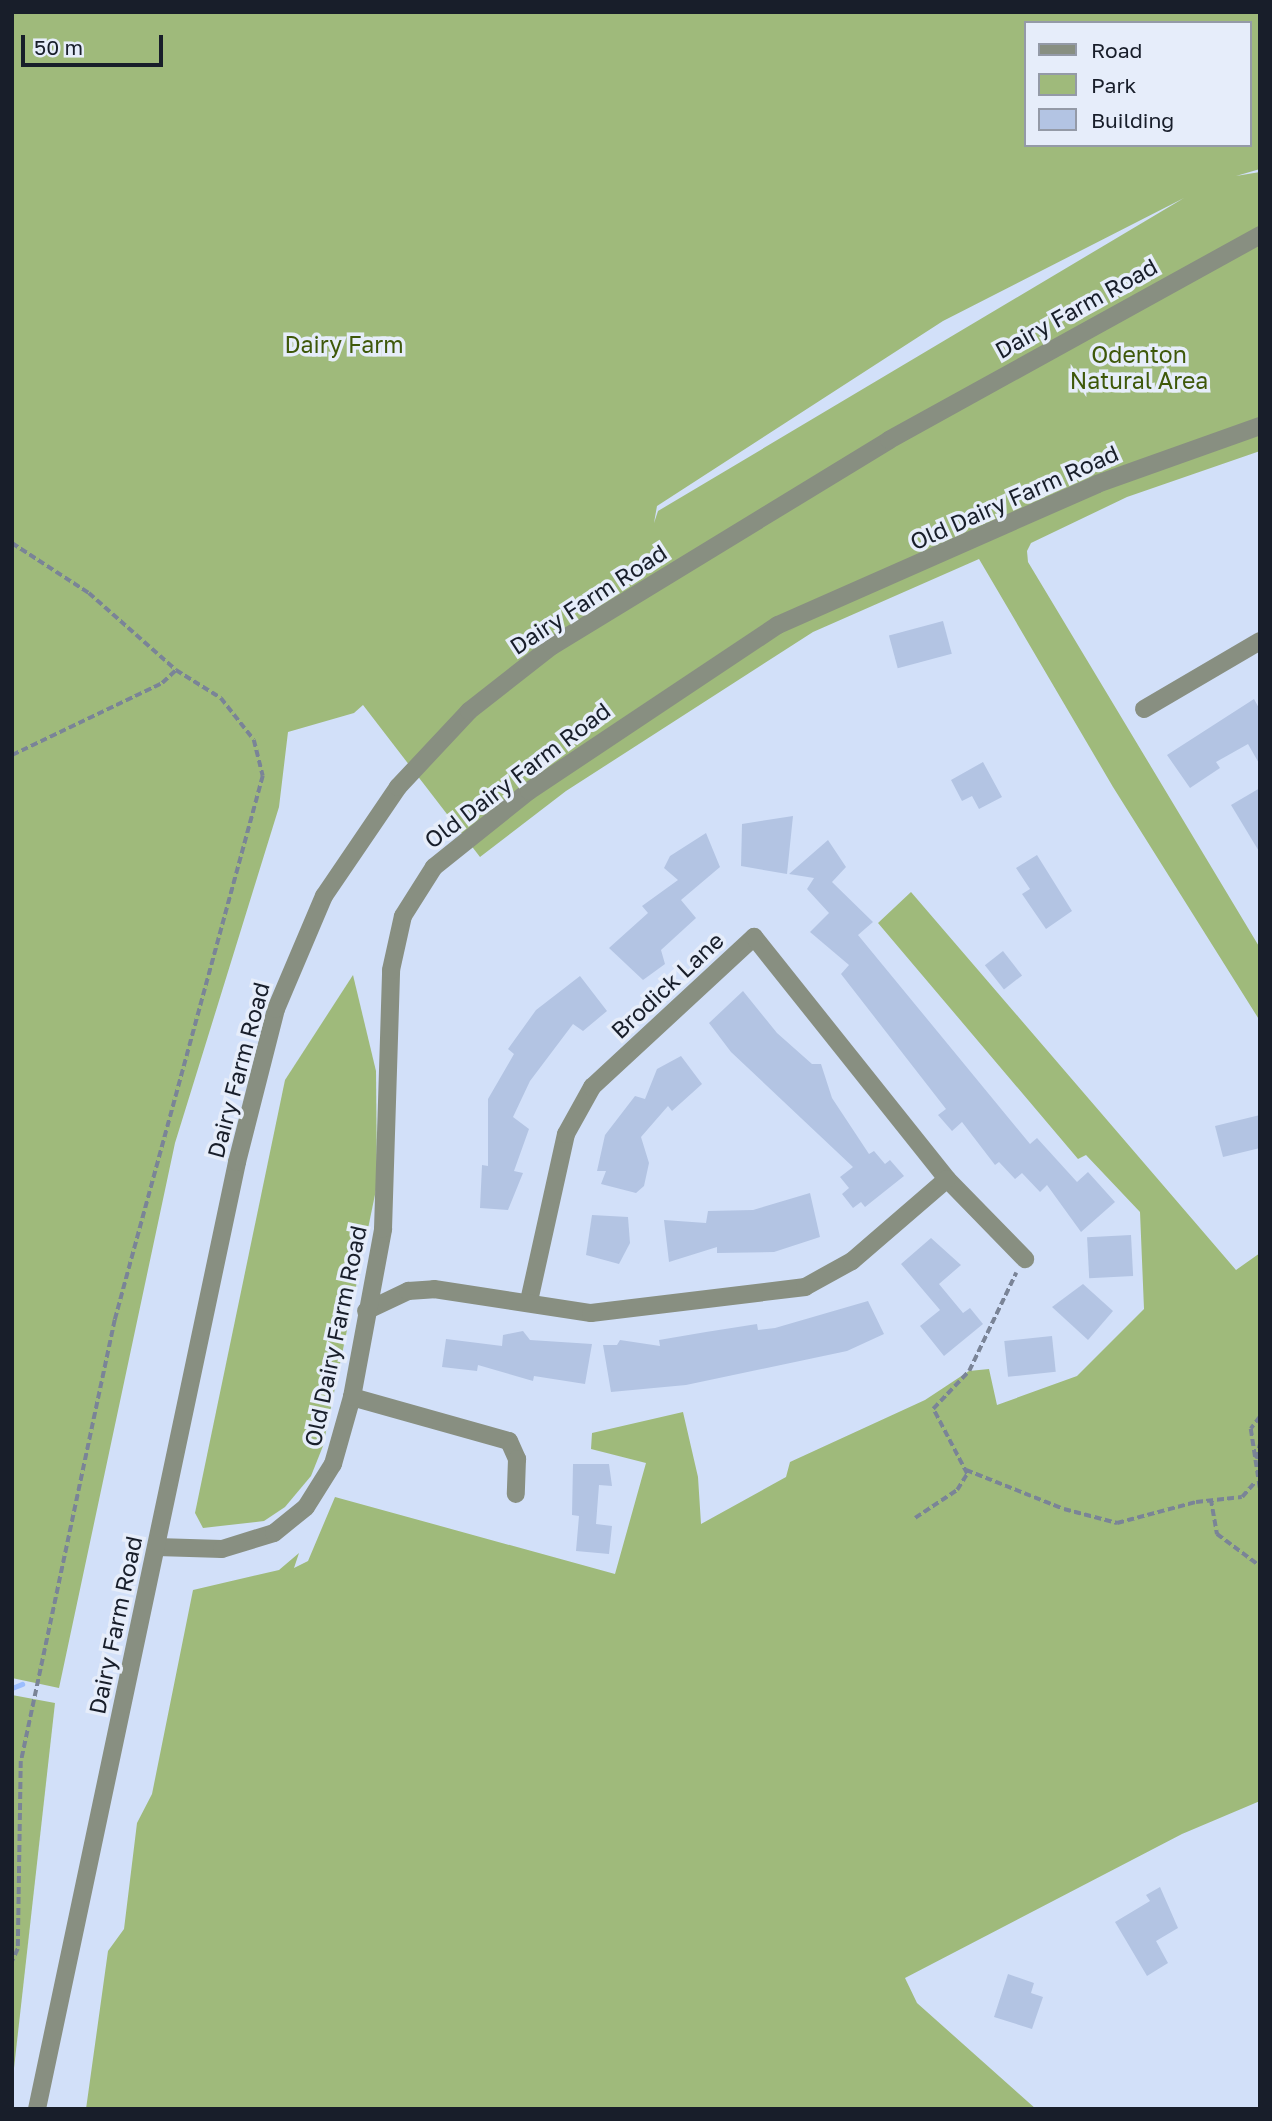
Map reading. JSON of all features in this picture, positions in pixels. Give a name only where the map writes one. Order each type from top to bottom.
[{"type":"street","name":"Dairy Farm Road","points":[[37,2109],[237,1163],[276,1009],[324,896],[398,787],[469,711],[552,646],[889,440],[1260,235]]},
{"type":"street","name":"Old Dairy Farm Road","points":[[157,1547],[222,1549],[274,1533],[290,1521],[324,1484],[352,1397],[383,1229],[389,1158],[391,970],[403,916],[434,867],[529,791],[778,625],[1097,484],[1260,426]]},
{"type":"street","points":[[1144,709],[1260,641]]},
{"type":"street","name":"Brodick Lane","points":[[529,1301],[566,1134],[593,1087],[754,937],[947,1179],[1025,1259]]},
{"type":"street","points":[[366,1311],[408,1291],[434,1289],[529,1301],[591,1313],[805,1287],[852,1261],[947,1179]]},
{"type":"street","points":[[352,1397],[509,1441],[517,1459],[516,1494]]},
{"type":"path","points":[[12,543],[89,593],[176,670],[222,698],[254,740],[263,776],[116,1320],[24,1748],[19,1949],[12,1962]]},
{"type":"path","points":[[12,755],[162,683],[176,670]]},
{"type":"path","points":[[1025,1259],[969,1371],[933,1409],[969,1470],[1064,1509],[1117,1523],[1211,1499],[1242,1497],[1252,1493],[1255,1482],[1251,1429],[1260,1417]]},
{"type":"path","points":[[1254,1465],[1260,1443]]},
{"type":"path","points":[[915,1518],[957,1490],[969,1470]]},
{"type":"path","points":[[1255,1482],[1260,1488]]},
{"type":"path","points":[[1211,1499],[1217,1534],[1260,1566]]},
{"type":"green space","name":"Dairy Farm","points":[[12,12],[1260,12],[1260,169],[1236,176],[1260,172],[1260,451],[1127,497],[1031,543],[1027,551],[1028,562],[1260,948],[1260,1021],[1113,787],[979,559],[813,632],[566,791],[480,857],[363,705],[354,713],[288,732],[279,807],[175,1143],[59,1688],[12,1678]],"holes":[[[1184,198],[658,511],[654,523],[657,506],[943,321]]]},
{"type":"green space","points":[[911,892],[1236,1270],[1260,1253],[1260,1801],[1182,1834],[905,1978],[917,2003],[1036,2109],[86,2109],[108,1951],[124,1929],[137,1823],[152,1794],[193,1590],[279,1570],[299,1553],[294,1568],[308,1561],[335,1497],[615,1574],[646,1463],[591,1449],[592,1433],[683,1412],[698,1477],[701,1524],[786,1477],[790,1462],[925,1400],[969,1371],[989,1369],[997,1405],[1077,1376],[1144,1309],[1140,1212],[1086,1155],[1078,1159],[878,923]]},
{"type":"green space","points":[[353,975],[376,1071],[377,1185],[323,1446],[311,1476],[285,1507],[264,1521],[203,1528],[195,1513],[285,1080]]},
{"type":"green space","points":[[12,1695],[55,1703],[12,2086]]},
{"type":"building","points":[[943,621],[952,654],[898,668],[889,635]]},
{"type":"building","points":[[1254,699],[1260,710],[1260,765],[1248,744],[1216,762],[1220,768],[1190,788],[1167,755]]},
{"type":"building","points":[[983,762],[1002,797],[979,809],[972,796],[962,801],[951,780]]},
{"type":"building","points":[[1260,788],[1260,853],[1231,805]]},
{"type":"building","points":[[793,816],[787,874],[741,866],[742,824]]},
{"type":"building","points":[[706,833],[720,867],[681,900],[696,918],[661,950],[665,964],[643,980],[609,948],[648,913],[642,906],[678,880],[664,868],[670,856]]},
{"type":"building","points":[[828,840],[846,867],[832,882],[873,922],[858,935],[1030,1144],[1037,1138],[1077,1182],[1088,1172],[1115,1202],[1081,1232],[1047,1185],[1040,1192],[1022,1173],[1015,1179],[999,1162],[995,1165],[962,1122],[952,1131],[938,1115],[946,1109],[841,974],[849,965],[810,932],[829,913],[807,889],[814,878],[789,874]]},
{"type":"building","points":[[1037,855],[1072,911],[1046,929],[1022,894],[1030,889],[1016,868]]},
{"type":"building","points":[[1003,951],[1022,975],[1004,990],[985,965]]},
{"type":"building","points":[[580,976],[607,1011],[583,1031],[573,1024],[530,1081],[513,1117],[529,1129],[514,1171],[523,1173],[508,1210],[480,1208],[482,1165],[488,1166],[488,1099],[514,1054],[508,1049],[536,1010]]},
{"type":"building","points":[[743,991],[777,1033],[812,1064],[821,1064],[832,1098],[869,1154],[874,1151],[885,1164],[890,1160],[904,1176],[865,1207],[861,1202],[853,1208],[842,1194],[849,1188],[840,1177],[853,1167],[731,1052],[709,1023]]},
{"type":"building","points":[[681,1056],[702,1084],[672,1111],[668,1106],[641,1137],[649,1163],[644,1186],[636,1193],[601,1184],[606,1171],[597,1171],[605,1135],[635,1096],[645,1099],[657,1069]]},
{"type":"building","points":[[1260,1115],[1260,1148],[1223,1157],[1215,1126]]},
{"type":"building","points":[[810,1193],[820,1237],[774,1252],[717,1253],[717,1247],[669,1262],[664,1220],[706,1223],[708,1211],[753,1210]]},
{"type":"building","points":[[592,1215],[628,1217],[630,1243],[619,1264],[586,1255]]},
{"type":"building","points":[[1131,1235],[1133,1276],[1089,1278],[1087,1237]]},
{"type":"building","points":[[931,1238],[961,1265],[939,1284],[963,1313],[970,1308],[983,1324],[944,1356],[920,1326],[940,1310],[901,1264]]},
{"type":"building","points":[[1083,1284],[1113,1311],[1088,1340],[1052,1307]]},
{"type":"building","points":[[868,1301],[884,1334],[847,1351],[686,1385],[611,1392],[603,1345],[617,1345],[620,1340],[660,1346],[659,1340],[757,1324],[758,1330],[775,1328]]},
{"type":"building","points":[[523,1331],[530,1340],[592,1344],[585,1384],[534,1376],[533,1381],[478,1365],[477,1371],[442,1367],[446,1339],[502,1346],[503,1335]]},
{"type":"building","points":[[1052,1336],[1056,1372],[1008,1377],[1004,1341]]},
{"type":"building","points":[[573,1464],[609,1464],[612,1486],[599,1485],[596,1524],[612,1526],[609,1554],[576,1551],[579,1516],[572,1515]]},
{"type":"building","points":[[1160,1887],[1178,1928],[1156,1941],[1168,1963],[1147,1976],[1115,1922],[1150,1901],[1146,1895]]},
{"type":"building","points":[[1008,1974],[1034,1983],[1031,1993],[1043,1997],[1032,2029],[994,2017]]},
{"type":"waterway","points":[[12,1688],[22,1684]]},
{"type":"park label","name":"Odenton Natural Area","points":[[1139,367]]}]
